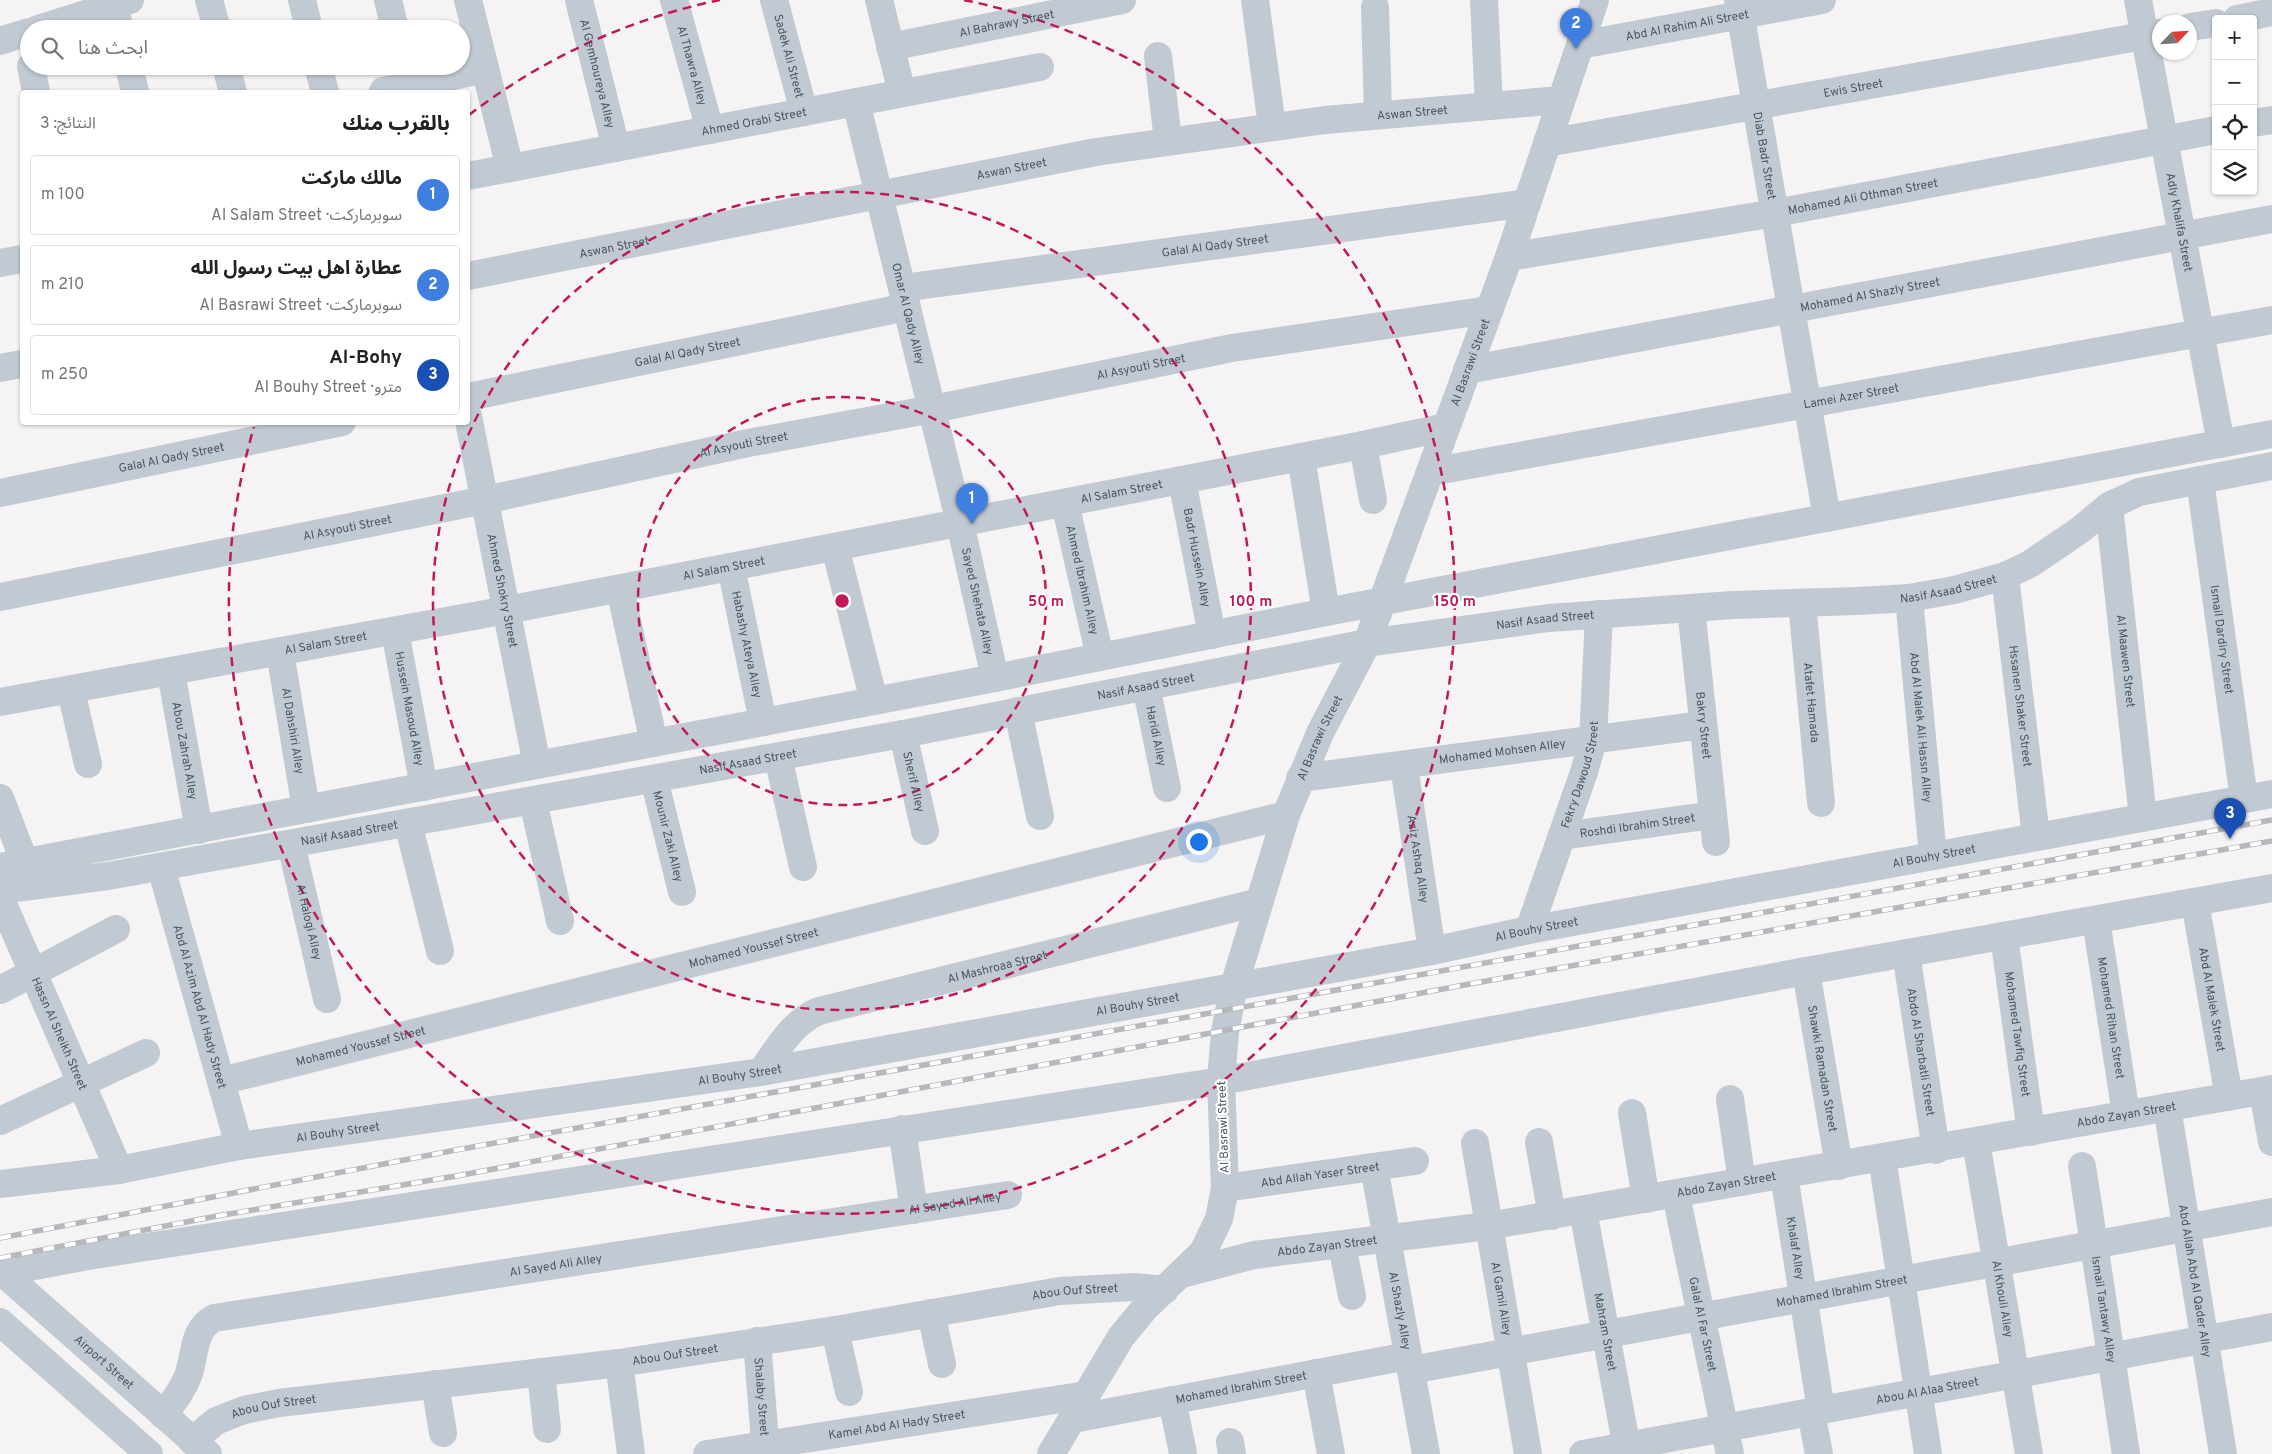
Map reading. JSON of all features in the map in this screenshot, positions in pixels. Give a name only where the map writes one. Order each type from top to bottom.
[{"type":"street","points":[[209,0],[215,20]]},
{"type":"street","points":[[302,0],[307,20]]},
{"type":"street","points":[[388,0],[393,20]]},
{"type":"street","points":[[468,0],[510,168]]},
{"type":"street","name":"Al Gemhoureya Alley","points":[[578,0],[616,148]]},
{"type":"street","name":"Al Thawra Alley","points":[[674,0],[710,130]]},
{"type":"street","name":"Sadek Ali Street","points":[[774,0],[804,112]]},
{"type":"street","points":[[879,0],[902,93]]},
{"type":"street","name":"Al Bahrawy Street","points":[[890,47],[1122,0]]},
{"type":"street","points":[[1255,0],[1272,126]]},
{"type":"street","points":[[1484,0],[1490,106]]},
{"type":"street","name":"Al Basrawi Street","points":[[1051,1454],[1121,1337],[1144,1310],[1202,1252],[1219,1219],[1225,1188],[1221,1081],[1225,1032],[1234,986],[1259,902],[1286,815],[1300,778],[1336,699],[1367,643],[1509,257],[1595,0]]},
{"type":"street","name":"Abd Al Rahim Ali Street","points":[[1580,45],[1739,8],[1822,0]]},
{"type":"street","name":"Adly Khalifa Street","points":[[2138,0],[2152,34]]},
{"type":"street","points":[[1375,7],[1378,115]]},
{"type":"street","name":"Diab Badr Street","points":[[1739,8],[1827,518]]},
{"type":"street","points":[[89,20],[121,11]]},
{"type":"street","points":[[2257,15],[2272,12]]},
{"type":"street","points":[[2197,26],[2212,24]]},
{"type":"street","name":"Ewis Street","points":[[1547,143],[2152,34]]},
{"type":"street","points":[[1158,56],[1168,140]]},
{"type":"street","name":"Adly Khalifa Street","points":[[2155,60],[2164,140],[2221,444]]},
{"type":"street","name":"Ahmed Orabi Street","points":[[470,176],[1040,67]]},
{"type":"street","points":[[470,71],[485,69]]},
{"type":"street","points":[[33,75],[36,90]]},
{"type":"street","points":[[131,75],[135,90]]},
{"type":"street","points":[[228,75],[232,90]]},
{"type":"street","points":[[320,75],[324,90]]},
{"type":"street","points":[[398,81],[442,75]]},
{"type":"street","name":"Aswan Street","points":[[470,276],[1024,164],[1168,140],[1272,126],[1378,115],[1561,100]]},
{"type":"street","name":"Omar Al Qady Alley","points":[[856,102],[960,523]]},
{"type":"street","points":[[2257,122],[2272,120]]},
{"type":"street","name":"Mohamed Ali Othman Street","points":[[1509,257],[1774,213],[2212,131]]},
{"type":"street","name":"Galal Al Qady Street","points":[[470,397],[905,298],[1527,203]]},
{"type":"street","name":"Mohamed Al Shazly Street","points":[[1467,370],[2272,219]]},
{"type":"street","points":[[0,263],[20,259]]},
{"type":"street","name":"Al Asyouti Street","points":[[0,597],[485,500],[748,443],[933,409],[1256,343],[1489,310]]},
{"type":"street","name":"Lamei Azer Street","points":[[1430,472],[2272,320]]},
{"type":"street","points":[[0,368],[20,364]]},
{"type":"street","name":"Galal Al Qady Street","points":[[0,493],[328,425]]},
{"type":"street","name":"Ahmed Shokry Street","points":[[470,425],[537,765]]},
{"type":"street","name":"Al Salam Street","points":[[0,702],[70,691],[620,589],[1363,446],[1446,427]]},
{"type":"street","points":[[0,798],[13,865],[996,678],[1382,601],[2272,434]]},
{"type":"street","points":[[1363,446],[1373,500]]},
{"type":"street","points":[[1301,457],[1326,612]]},
{"type":"street","name":"Nasif Asaad Street","points":[[0,890],[108,876],[654,779],[903,734],[1367,643],[1549,618],[1691,608],[1909,598],[1954,590],[2005,576],[2030,564],[2080,530],[2109,506],[2139,492],[2272,466]]},
{"type":"street","name":"Badr Hussein Alley","points":[[1182,480],[1212,635]]},
{"type":"street","name":"Ismail Dardiry Street","points":[[2200,480],[2244,799]]},
{"type":"street","name":"Ahmed Ibrahim Alley","points":[[1065,503],[1100,657]]},
{"type":"street","name":"Al Maawen Street","points":[[2109,506],[2143,818]]},
{"type":"street","name":"Sayed Shehata Alley","points":[[960,523],[996,678]]},
{"type":"street","points":[[836,547],[874,701]]},
{"type":"street","name":"Habashy Ateya Alley","points":[[731,567],[763,722]]},
{"type":"street","name":"Hssanen Shaker Street","points":[[2005,576],[2036,837]]},
{"type":"street","points":[[620,589],[654,743]]},
{"type":"street","name":"Abd Al Malek Ali Hassn Alley","points":[[1909,598],[1933,856]]},
{"type":"street","name":"Atafet Hamada","points":[[1802,603],[1821,803]]},
{"type":"street","name":"Bakry Street","points":[[1691,608],[1716,842]]},
{"type":"street","name":"Fekry Dawoud Street","points":[[1529,930],[1593,740],[1599,614]]},
{"type":"street","name":"Hussein Masoud Alley","points":[[395,631],[424,787]]},
{"type":"street","name":"Al Dahshiri Alley","points":[[280,652],[306,809]]},
{"type":"street","name":"Abou Zahrah Alley","points":[[171,672],[199,830]]},
{"type":"street","name":"Haridi Alley","points":[[1146,686],[1167,788]]},
{"type":"street","points":[[70,691],[88,764]]},
{"type":"street","points":[[1018,711],[1040,816]]},
{"type":"street","name":"Mohamed Mohsen Alley","points":[[1300,778],[1404,766],[1703,725]]},
{"type":"street","name":"Sherif Alley","points":[[903,734],[925,831]]},
{"type":"street","points":[[778,756],[803,867]]},
{"type":"street","name":"Aziz Ashaq Alley","points":[[1404,766],[1432,951]]},
{"type":"street","name":"Mounir Zaki Alley","points":[[654,779],[682,892]]},
{"type":"street","name":"Al Bouhy Street","points":[[0,1184],[119,1170],[239,1146],[761,1072],[1432,951],[1529,930],[2272,794]]},
{"type":"street","points":[[533,800],[560,921]]},
{"type":"street","name":"Mohamed Youssef Street","points":[[221,1081],[1286,815]]},
{"type":"street","name":"Roshdi Ibrahim Street","points":[[1562,836],[1713,815]]},
{"type":"street","points":[[408,823],[440,951]]},
{"type":"street","name":"Al Halogi Alley","points":[[291,844],[327,999]]},
{"type":"street","name":"Abd Al Azim Abd Al Hady Street","points":[[161,867],[239,1146]]},
{"type":"street","points":[[2,1271],[98,1254],[1221,1081],[1806,971],[2272,888]]},
{"type":"street","name":"Hassn Al Sheikh Street","points":[[0,897],[119,1170]]},
{"type":"street","name":"Al Mashroaa Street","points":[[761,1072],[796,1025],[805,1017],[819,1011],[1259,902]]},
{"type":"street","name":"Abd Al Malek Street","points":[[2195,902],[2229,1097]]},
{"type":"street","name":"Mohamed Rihan Street","points":[[2096,920],[2126,1114]]},
{"type":"street","points":[[0,990],[116,929]]},
{"type":"street","name":"Mohamed Tawfiq Street","points":[[2004,936],[2031,1132]]},
{"type":"street","name":"Abdo Al Sharbatli Street","points":[[1906,953],[1936,1150]]},
{"type":"street","name":"Shawki Ramadan Street","points":[[1806,971],[1838,1166]]},
{"type":"street","points":[[0,1120],[146,1053]]},
{"type":"street","points":[[2267,1090],[2272,1142]]},
{"type":"street","name":"Abdo Zayan Street","points":[[1174,1282],[1254,1255],[1387,1240],[1552,1216],[1936,1150],[2126,1114],[2267,1090]]},
{"type":"street","points":[[1730,1099],[1742,1182]]},
{"type":"street","name":"Abd Allah Abd Al Qader Alley","points":[[2167,1107],[2223,1454]]},
{"type":"street","points":[[1632,1113],[1646,1200]]},
{"type":"street","points":[[902,1130],[914,1210]]},
{"type":"street","points":[[1539,1142],[1552,1216]]},
{"type":"street","name":"Al Khouli Alley","points":[[1976,1142],[2028,1454]]},
{"type":"street","name":"Al Gamil Alley","points":[[1475,1143],[1528,1454]]},
{"type":"street","points":[[1882,1158],[1928,1454]]},
{"type":"street","name":"Abd Allah Yaser Street","points":[[1225,1188],[1415,1161]]},
{"type":"street","name":"Ismail Tantawy Alley","points":[[2082,1166],[2126,1454]]},
{"type":"street","name":"Al Shazly Alley","points":[[1374,1167],[1426,1454]]},
{"type":"street","name":"Khalaf Alley","points":[[1784,1175],[1803,1298],[1816,1411],[1818,1454]]},
{"type":"street","name":"Galal Al Far Street","points":[[1676,1194],[1727,1441]]},
{"type":"street","name":"Al Sayed Ali Alley","points":[[163,1415],[177,1398],[188,1375],[198,1333],[206,1323],[214,1318],[1008,1195]]},
{"type":"street","name":"Mahram Street","points":[[1584,1210],[1627,1450]]},
{"type":"street","name":"Mohamed Ibrahim Street","points":[[1073,1419],[1316,1373],[1510,1352],[1606,1336],[1901,1279],[2272,1212]]},
{"type":"street","points":[[1342,1245],[1352,1296]]},
{"type":"street","name":"Airport Street","points":[[2,1271],[200,1448]]},
{"type":"street","name":"Abou Ouf Street","points":[[200,1448],[216,1421],[244,1410],[279,1403],[619,1363],[835,1330],[1060,1291],[1134,1288],[1174,1282]]},
{"type":"street","points":[[931,1313],[942,1364]]},
{"type":"street","points":[[0,1322],[149,1454]]},
{"type":"street","name":"Abou Al Alaa Street","points":[[1583,1454],[1727,1441],[1816,1411],[2272,1328]]},
{"type":"street","points":[[835,1330],[849,1392]]},
{"type":"street","name":"Shalaby Street","points":[[757,1341],[766,1449]]},
{"type":"street","points":[[619,1363],[631,1454]]},
{"type":"street","points":[[541,1372],[547,1429]]},
{"type":"street","points":[[1316,1373],[1331,1454]]},
{"type":"street","points":[[435,1384],[443,1433]]},
{"type":"street","name":"Kamel Abd Al Hady Street","points":[[706,1454],[766,1449],[1087,1395]]},
{"type":"street","points":[[1172,1400],[1182,1453]]},
{"type":"railway","points":[[0,1238],[456,1150],[2272,820]]},
{"type":"railway","points":[[0,1258],[217,1216],[462,1175],[1464,985],[2272,841]]},
{"type":"place","name":"عطارة اهل بيت رسول الله","points":[[1576,49]]},
{"type":"place","name":"مالك ماركت","points":[[972,524]]},
{"type":"place","name":"Al-Bohy","points":[[2230,839]]}]
